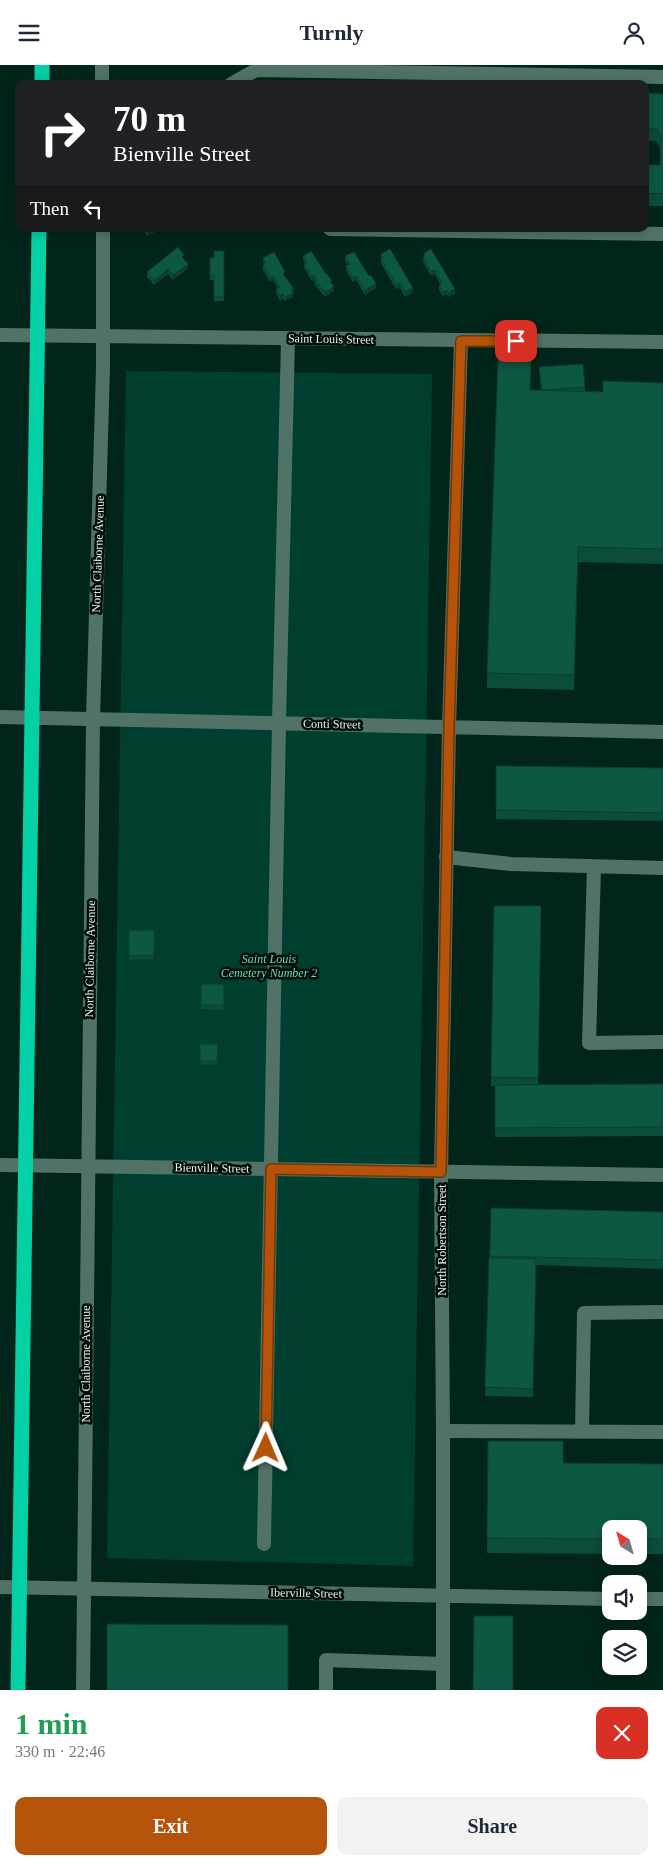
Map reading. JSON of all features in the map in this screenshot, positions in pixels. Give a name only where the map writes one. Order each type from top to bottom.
[{"type":"highway","points":[[42,65],[42,80]]},
{"type":"highway","points":[[18,1690],[39,232]]},
{"type":"street","points":[[102,65],[102,80]]},
{"type":"street","points":[[238,80],[256,70],[663,77]]},
{"type":"street","name":"North Claiborne Avenue","points":[[83,1690],[93,719],[103,336],[103,232]]},
{"type":"street","points":[[580,232],[663,233]]},
{"type":"street","name":"Saint Louis Street","points":[[0,335],[663,342]]},
{"type":"street","points":[[264,1544],[288,339]]},
{"type":"street","name":"North Robertson Street","points":[[443,1690],[441,1172],[449,727],[461,341]]},
{"type":"street","name":"Conti Street","points":[[0,717],[663,732]]},
{"type":"street","points":[[446,857],[511,864],[663,867]]},
{"type":"street","points":[[594,867],[589,1043],[663,1042]]},
{"type":"street","name":"Bienville Street","points":[[0,1165],[663,1175]]},
{"type":"street","points":[[582,1432],[584,1313],[663,1312]]},
{"type":"street","points":[[443,1431],[663,1432]]},
{"type":"street","name":"Iberville Street","points":[[0,1587],[602,1599]]},
{"type":"street","points":[[647,1599],[663,1599]]},
{"type":"street","points":[[326,1690],[326,1660],[443,1664]]},
{"type":"green space","name":"Saint Louis Cemetery Number 2","points":[[126,371],[432,374],[413,1566],[107,1558]]},
{"type":"building","points":[[649,93],[663,94],[663,194],[649,193],[649,165],[660,165],[661,136],[656,129],[649,129]]},
{"type":"building","points":[[178,247],[184,255],[182,257],[188,264],[173,275],[168,269],[154,281],[147,272]]},
{"type":"building","points":[[390,249],[413,288],[405,292],[400,283],[396,285],[381,259],[383,258],[381,254]]},
{"type":"building","points":[[431,249],[455,289],[448,293],[447,290],[443,292],[439,285],[442,283],[435,270],[431,272],[423,258],[425,256],[424,253]]},
{"type":"building","points":[[214,251],[224,251],[224,297],[214,297],[214,275],[210,275],[210,258],[214,258]]},
{"type":"building","points":[[311,251],[332,281],[330,281],[334,287],[325,292],[304,264],[307,262],[303,256]]},
{"type":"building","points":[[274,252],[285,272],[283,274],[294,289],[291,290],[293,293],[285,297],[283,294],[280,296],[276,289],[280,287],[273,276],[270,278],[263,265],[266,264],[263,258]]},
{"type":"building","points":[[354,252],[376,284],[365,290],[356,276],[353,278],[346,266],[350,264],[345,256]]},
{"type":"building","points":[[498,357],[531,358],[530,390],[603,392],[603,381],[663,383],[663,549],[578,547],[574,675],[487,673]]},
{"type":"building","points":[[583,364],[585,387],[542,390],[539,367]]},
{"type":"building","points":[[496,766],[663,768],[663,813],[496,810]]},
{"type":"building","points":[[494,906],[541,906],[538,1078],[491,1077]]},
{"type":"building","points":[[129,930],[154,930],[154,955],[129,956]]},
{"type":"building","points":[[201,984],[224,984],[224,1005],[201,1005]]},
{"type":"building","points":[[200,1044],[218,1044],[217,1061],[200,1061]]},
{"type":"building","points":[[663,1084],[663,1127],[495,1128],[495,1085]]},
{"type":"building","points":[[491,1208],[663,1212],[663,1260],[490,1256]]},
{"type":"building","points":[[489,1258],[536,1259],[533,1389],[485,1387]]},
{"type":"building","points":[[488,1441],[563,1441],[563,1463],[663,1464],[663,1539],[648,1539],[648,1520],[602,1520],[602,1539],[487,1538]]},
{"type":"building","points":[[474,1616],[513,1616],[513,1690],[473,1690]]},
{"type":"building","points":[[107,1624],[288,1625],[288,1690],[107,1690]]},
{"type":"route","points":[[266,1448],[271,1169],[441,1172],[449,727],[461,341],[516,341]]}]
